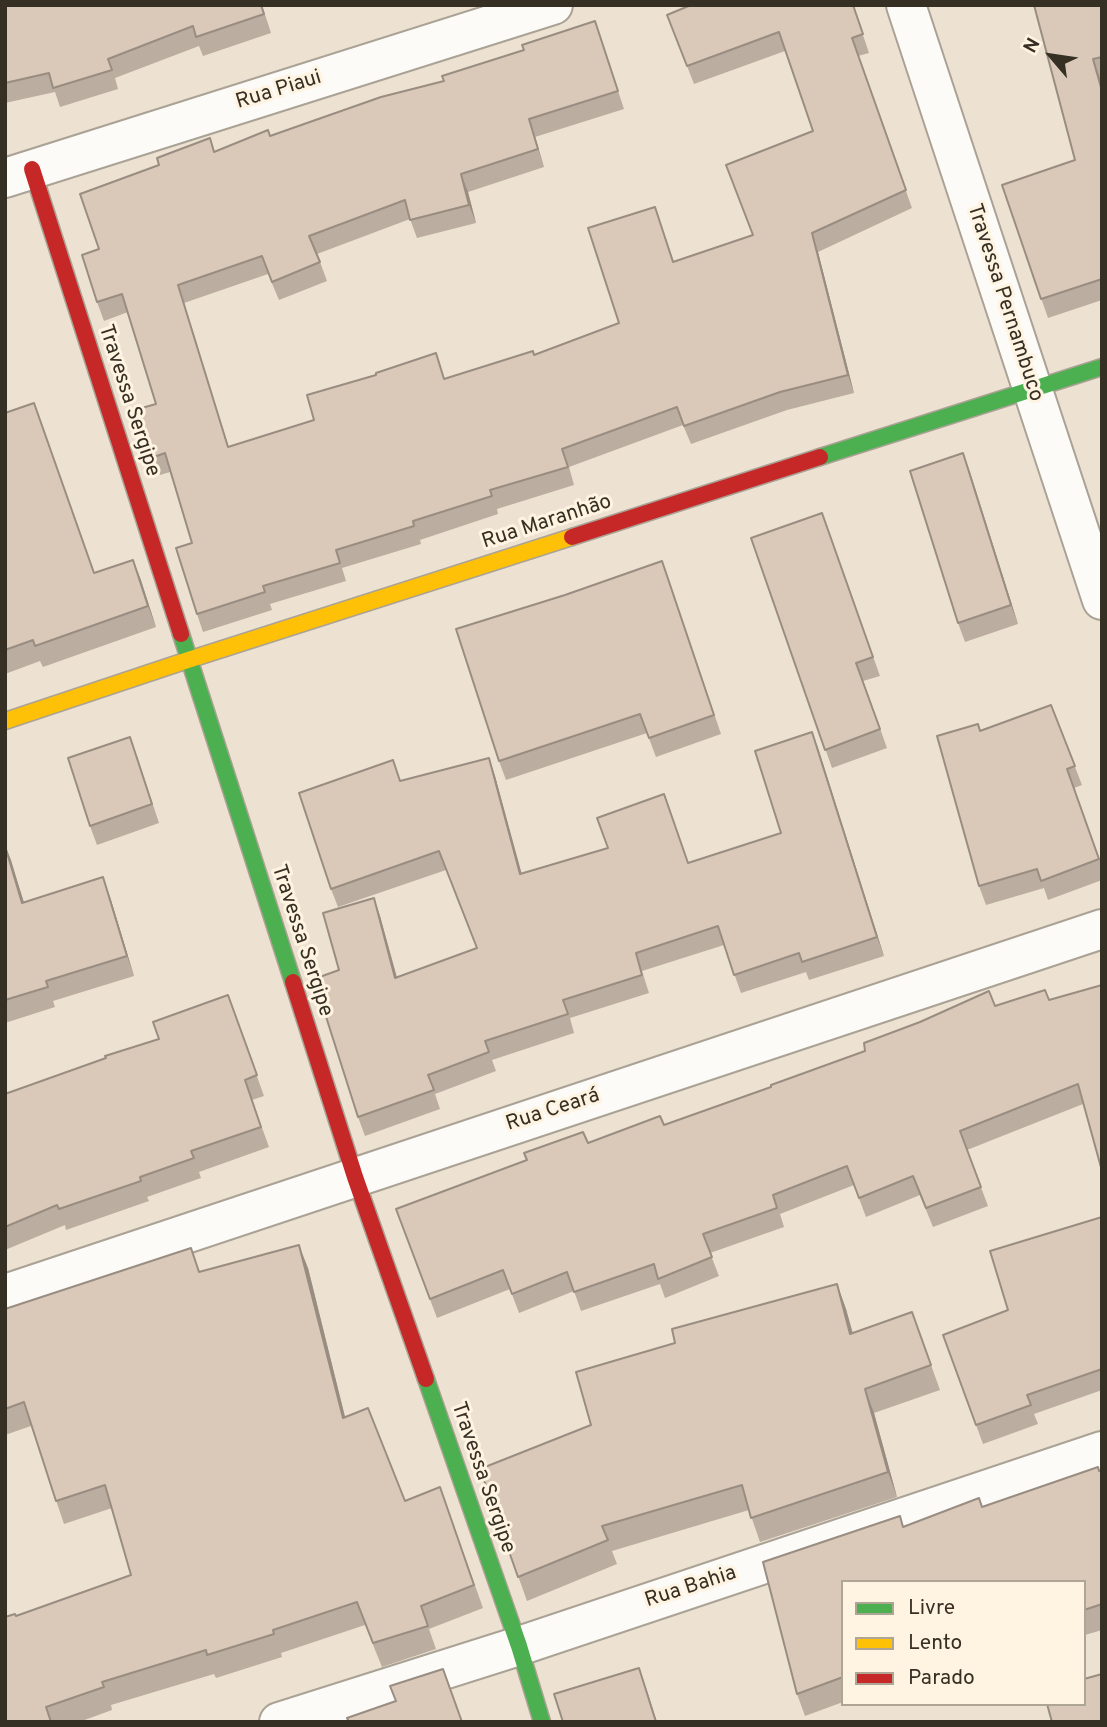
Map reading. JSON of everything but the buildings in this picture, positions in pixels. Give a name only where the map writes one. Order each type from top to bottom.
[{"type":"street","name":"Rua Piaui","points":[[18,174],[553,5]]},
{"type":"street","name":"Travessa Pernambuco","points":[[905,5],[1102,600]]},
{"type":"street","name":"Travessa Sergipe","points":[[18,174],[188,660],[355,1177],[519,1646],[542,1722]]},
{"type":"street","name":"Rua Maranhão","points":[[5,721],[1102,367]]},
{"type":"street","name":"Rua Ceará","points":[[5,1294],[1102,929]]},
{"type":"street","name":"Rua Bahia","points":[[279,1722],[519,1646],[1102,1451]]},
{"type":"traffic: fast","points":[[820,457],[1102,367]]},
{"type":"traffic: fast","points":[[181,634],[293,982]]},
{"type":"traffic: fast","points":[[426,1379],[519,1646],[542,1722]]},
{"type":"traffic: slow","points":[[5,721],[572,537]]},
{"type":"traffic: jam","points":[[32,169],[181,634]]},
{"type":"traffic: jam","points":[[572,537],[820,457]]},
{"type":"traffic: jam","points":[[293,982],[355,1177],[426,1379]]}]
